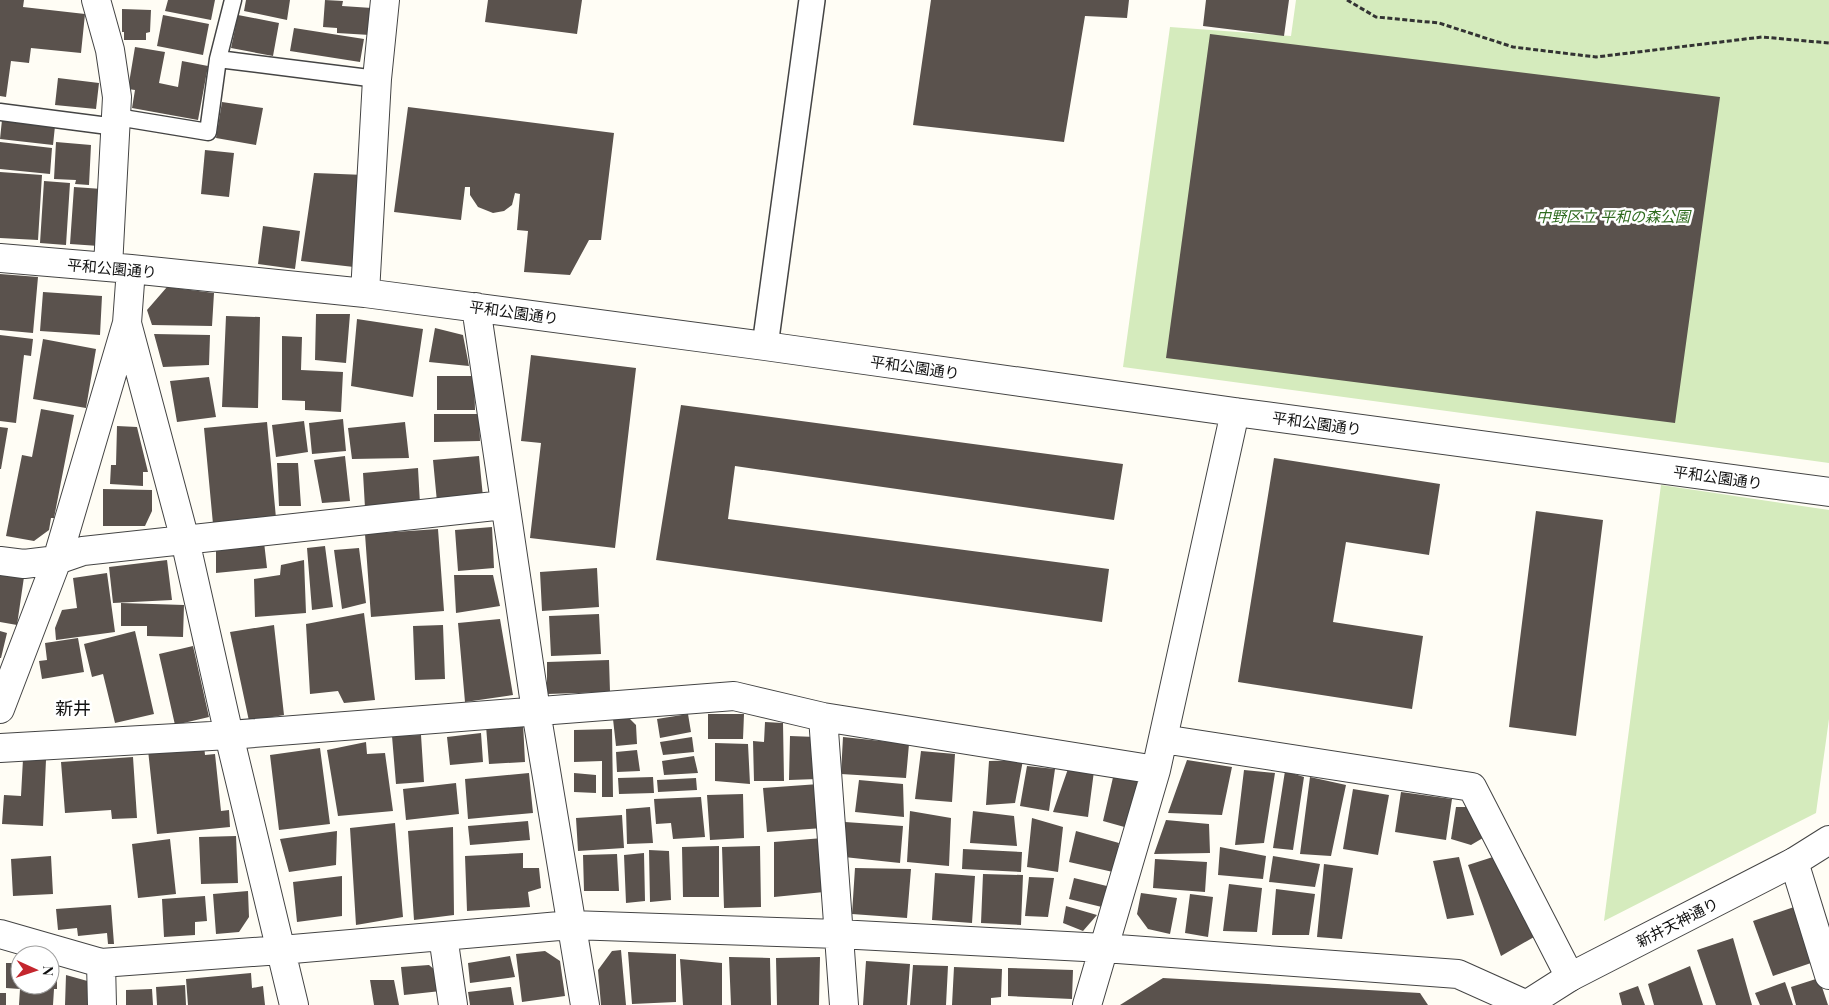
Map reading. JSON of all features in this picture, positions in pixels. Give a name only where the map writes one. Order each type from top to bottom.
[{"type":"street","points":[[96,0],[110,50],[117,97],[119,268],[127,323],[185,540],[229,735],[294,1005]]},
{"type":"street","points":[[365,293],[377,79],[386,0]]},
{"type":"street","points":[[765,346],[812,0]]},
{"type":"street","name":"平和公園通り","points":[[0,258],[365,293],[476,307],[1829,492]]},
{"type":"street","points":[[476,307],[536,711],[585,1005]]},
{"type":"street","points":[[0,709],[57,560],[127,323]]},
{"type":"street","points":[[1086,1005],[1156,770],[1235,412]]},
{"type":"street","points":[[0,561],[24,564],[57,560],[83,550],[504,505]]},
{"type":"street","points":[[0,748],[229,735],[734,696],[823,717],[1156,770]]},
{"type":"street","points":[[823,717],[844,1005]]},
{"type":"street","points":[[1163,740],[1472,787],[1570,977]]},
{"type":"street","name":"新井天神通り","points":[[1527,1005],[1570,977],[1794,862],[1829,840]]},
{"type":"street","points":[[1794,862],[1829,975]]},
{"type":"street","points":[[0,934],[102,963],[571,925],[838,934],[1104,948],[1458,974],[1527,1005]]},
{"type":"street","points":[[443,936],[453,1005]]},
{"type":"street","points":[[102,963],[102,1005]]},
{"type":"lane","points":[[0,112],[208,132],[218,59],[233,0]]},
{"type":"lane","points":[[218,59],[377,79]]},
{"type":"path","points":[[1347,0],[1376,17],[1439,23],[1514,47],[1596,57],[1762,37],[1829,43]]},
{"type":"green space","name":"中野区立 平和の森公園","points":[[1296,0],[1829,0],[1829,463],[1123,367],[1170,27],[1291,36]]},
{"type":"green space","points":[[1661,485],[1829,510],[1829,719],[1816,813],[1604,921]]},
{"type":"building","points":[[0,0],[24,0],[23,7],[85,14],[81,53],[31,48],[29,63],[11,61],[6,97],[0,96]]},
{"type":"building","points":[[168,0],[215,0],[211,20],[165,11]]},
{"type":"building","points":[[246,0],[290,0],[287,20],[244,11]]},
{"type":"building","points":[[325,0],[343,1],[342,6],[372,8],[370,35],[337,33],[337,28],[323,27]]},
{"type":"building","points":[[488,0],[582,0],[577,34],[485,22]]},
{"type":"building","points":[[931,0],[1129,0],[1127,18],[1085,16],[1064,142],[913,125]]},
{"type":"building","points":[[1206,0],[1289,0],[1284,36],[1203,26]]},
{"type":"building","points":[[122,9],[151,10],[150,32],[146,33],[146,40],[124,40]]},
{"type":"building","points":[[163,15],[209,24],[203,55],[157,46]]},
{"type":"building","points":[[238,15],[279,23],[273,56],[231,48]]},
{"type":"building","points":[[294,28],[364,39],[360,62],[290,51]]},
{"type":"building","name":"中野区立 平和の森公園","points":[[1210,34],[1720,97],[1675,423],[1166,358]]},
{"type":"building","points":[[135,47],[165,52],[159,83],[178,87],[182,61],[208,66],[198,120],[132,108],[135,90],[128,89]]},
{"type":"building","points":[[58,78],[99,83],[96,109],[55,105]]},
{"type":"building","points":[[222,102],[263,108],[256,145],[216,138]]},
{"type":"building","points":[[408,107],[614,133],[601,240],[589,240],[570,275],[524,272],[528,231],[517,230],[520,194],[515,193],[512,205],[504,211],[493,213],[478,207],[470,195],[470,187],[465,187],[461,220],[394,212]]},
{"type":"building","points":[[2,120],[55,126],[53,145],[0,139]]},
{"type":"building","points":[[0,142],[52,148],[50,174],[0,169]]},
{"type":"building","points":[[56,142],[91,145],[89,185],[75,184],[76,180],[54,179]]},
{"type":"building","points":[[205,150],[234,153],[229,197],[201,194]]},
{"type":"building","points":[[0,172],[42,175],[38,240],[0,238]]},
{"type":"building","points":[[314,173],[365,175],[354,267],[301,261]]},
{"type":"building","points":[[44,181],[70,183],[66,245],[40,243]]},
{"type":"building","points":[[74,187],[102,189],[99,246],[70,244]]},
{"type":"building","points":[[263,226],[300,231],[295,269],[258,264]]},
{"type":"building","points":[[0,274],[38,277],[33,333],[0,330]]},
{"type":"building","points":[[167,287],[214,293],[212,326],[152,325],[147,310]]},
{"type":"building","points":[[43,292],[102,296],[100,335],[40,331]]},
{"type":"building","points":[[316,314],[350,314],[346,363],[315,360]]},
{"type":"building","points":[[226,316],[260,317],[258,408],[222,407]]},
{"type":"building","points":[[357,319],[423,329],[413,397],[351,386]]},
{"type":"building","points":[[435,328],[463,335],[469,366],[429,362]]},
{"type":"building","points":[[154,334],[210,335],[209,365],[163,367]]},
{"type":"building","points":[[0,335],[33,339],[31,356],[24,355],[16,423],[0,421]]},
{"type":"building","points":[[282,336],[302,337],[301,370],[343,372],[341,412],[305,410],[305,401],[282,400]]},
{"type":"building","points":[[43,339],[96,349],[86,408],[33,399]]},
{"type":"building","points":[[531,355],[636,368],[615,548],[530,538],[541,443],[521,441]]},
{"type":"building","points":[[437,376],[474,376],[475,410],[437,410]]},
{"type":"building","points":[[209,377],[216,417],[177,422],[170,381]]},
{"type":"building","points":[[681,405],[1123,464],[1114,520],[735,466],[728,519],[1109,569],[1102,622],[656,560]]},
{"type":"building","points":[[41,409],[74,415],[54,518],[51,518],[49,530],[34,541],[6,536],[22,455],[32,457]]},
{"type":"building","points":[[434,414],[479,414],[480,441],[434,442]]},
{"type":"building","points":[[343,419],[346,451],[312,454],[309,423]]},
{"type":"building","points":[[304,421],[308,452],[276,457],[272,425]]},
{"type":"building","points":[[267,422],[276,518],[213,524],[204,428]]},
{"type":"building","points":[[405,422],[409,458],[352,459],[348,428]]},
{"type":"building","points":[[117,426],[137,427],[148,472],[143,472],[143,486],[110,484],[111,465],[116,465]]},
{"type":"building","points":[[0,427],[8,428],[1,469],[0,469]]},
{"type":"building","points":[[345,456],[350,501],[322,503],[314,460]]},
{"type":"building","points":[[479,456],[483,497],[437,502],[433,460]]},
{"type":"building","points":[[1274,458],[1440,484],[1429,555],[1346,542],[1333,622],[1423,636],[1412,709],[1238,682]]},
{"type":"building","points":[[277,463],[298,463],[301,506],[279,506]]},
{"type":"building","points":[[418,468],[420,504],[365,508],[363,473]]},
{"type":"building","points":[[103,489],[152,490],[152,511],[145,526],[103,526]]},
{"type":"building","points":[[1536,511],[1603,520],[1576,736],[1509,727]]},
{"type":"building","points":[[492,527],[494,568],[458,571],[455,530]]},
{"type":"building","points":[[438,529],[444,611],[371,617],[365,534]]},
{"type":"building","points":[[264,542],[267,568],[216,573],[216,546]]},
{"type":"building","points":[[325,546],[333,607],[312,610],[307,548]]},
{"type":"building","points":[[359,548],[366,603],[342,609],[334,550]]},
{"type":"building","points":[[167,560],[172,600],[113,603],[109,567]]},
{"type":"building","points":[[304,560],[306,613],[255,617],[254,579],[280,575],[281,565]]},
{"type":"building","points":[[597,568],[599,607],[542,611],[540,572]]},
{"type":"building","points":[[0,573],[24,577],[17,625],[0,622]]},
{"type":"building","points":[[107,573],[115,632],[56,640],[55,628],[62,610],[77,608],[73,578]]},
{"type":"building","points":[[454,575],[493,575],[500,606],[456,613]]},
{"type":"building","points":[[121,603],[184,605],[183,637],[147,636],[147,626],[121,626]]},
{"type":"building","points":[[364,613],[375,700],[344,703],[338,691],[310,694],[306,624]]},
{"type":"building","points":[[599,614],[601,654],[551,656],[549,616]]},
{"type":"building","points":[[500,619],[513,695],[465,702],[458,623]]},
{"type":"building","points":[[274,625],[284,715],[249,721],[230,632]]},
{"type":"building","points":[[443,625],[445,679],[415,680],[413,626]]},
{"type":"building","points":[[0,631],[7,633],[1,658],[0,658]]},
{"type":"building","points":[[135,631],[154,714],[115,723],[103,674],[92,677],[84,644]]},
{"type":"building","points":[[78,638],[84,672],[42,679],[39,661],[47,660],[45,643]]},
{"type":"building","points":[[193,646],[209,717],[175,725],[159,654]]},
{"type":"building","points":[[609,660],[610,692],[547,694],[547,662]]},
{"type":"building","points":[[688,714],[691,732],[660,738],[657,719]]},
{"type":"building","points":[[708,714],[744,714],[743,739],[708,739]]},
{"type":"building","points":[[613,719],[630,719],[636,725],[637,744],[616,746]]},
{"type":"building","points":[[765,722],[783,723],[784,781],[754,781],[753,741],[764,742]]},
{"type":"building","points":[[523,723],[525,762],[489,764],[486,726]]},
{"type":"building","points":[[612,729],[613,797],[602,797],[602,761],[574,762],[574,730]]},
{"type":"building","points":[[481,733],[483,762],[450,765],[447,737]]},
{"type":"building","points":[[421,735],[424,782],[396,784],[392,736]]},
{"type":"building","points":[[790,736],[816,737],[817,779],[789,780]]},
{"type":"building","points":[[692,737],[694,752],[663,755],[660,742]]},
{"type":"building","points":[[843,737],[909,744],[906,778],[841,774]]},
{"type":"building","points":[[366,742],[367,754],[385,753],[393,811],[338,816],[327,750]]},
{"type":"building","points":[[715,743],[748,744],[750,784],[715,781]]},
{"type":"building","points":[[204,745],[205,755],[215,754],[221,811],[229,810],[230,827],[157,834],[148,750]]},
{"type":"building","points":[[320,748],[330,824],[279,830],[270,755]]},
{"type":"building","points":[[637,750],[640,771],[617,772],[616,752]]},
{"type":"building","points":[[921,751],[955,754],[952,802],[915,799]]},
{"type":"building","points":[[694,756],[698,773],[664,775],[662,761]]},
{"type":"building","points":[[133,757],[137,818],[112,819],[111,810],[65,813],[61,762]]},
{"type":"building","points":[[23,759],[46,760],[43,826],[2,824],[4,795],[21,796]]},
{"type":"building","points":[[1023,760],[1015,803],[986,805],[989,761]]},
{"type":"building","points":[[1187,760],[1232,767],[1222,815],[1168,813]]},
{"type":"building","points":[[1027,766],[1055,769],[1049,811],[1020,806]]},
{"type":"building","points":[[1069,766],[1094,771],[1088,817],[1053,812]]},
{"type":"building","points":[[1244,770],[1275,773],[1264,843],[1235,845]]},
{"type":"building","points":[[1285,771],[1304,777],[1293,850],[1273,848]]},
{"type":"building","points":[[529,773],[533,813],[468,819],[465,779]]},
{"type":"building","points":[[574,773],[596,775],[596,793],[574,792]]},
{"type":"building","points":[[1114,773],[1139,778],[1128,828],[1103,821]]},
{"type":"building","points":[[653,777],[654,793],[619,794],[618,778]]},
{"type":"building","points":[[1310,777],[1346,785],[1331,856],[1300,854]]},
{"type":"building","points":[[696,778],[697,790],[658,792],[657,780]]},
{"type":"building","points":[[859,780],[903,784],[904,817],[855,812]]},
{"type":"building","points":[[456,783],[459,814],[406,820],[403,789]]},
{"type":"building","points":[[819,784],[823,828],[767,832],[763,788]]},
{"type":"building","points":[[1353,789],[1389,795],[1378,855],[1343,849]]},
{"type":"building","points":[[1401,792],[1452,799],[1446,840],[1395,832]]},
{"type":"building","points":[[743,794],[744,838],[710,840],[707,795]]},
{"type":"building","points":[[701,797],[705,837],[673,839],[671,823],[656,824],[654,799]]},
{"type":"building","points":[[650,807],[653,843],[627,844],[626,809]]},
{"type":"building","points":[[1456,807],[1466,807],[1488,835],[1471,845],[1451,839]]},
{"type":"building","points":[[910,811],[951,818],[949,866],[907,862]]},
{"type":"building","points":[[973,811],[1014,816],[1017,846],[970,843]]},
{"type":"building","points":[[622,815],[624,848],[578,851],[576,818]]},
{"type":"building","points":[[1032,818],[1063,827],[1058,872],[1027,867]]},
{"type":"building","points":[[1166,820],[1209,824],[1210,853],[1154,854]]},
{"type":"building","points":[[528,821],[530,840],[470,845],[468,826]]},
{"type":"building","points":[[845,822],[903,826],[900,863],[844,857]]},
{"type":"building","points":[[395,823],[403,917],[356,925],[350,828]]},
{"type":"building","points":[[453,827],[454,915],[414,920],[408,831]]},
{"type":"building","points":[[337,831],[336,865],[289,872],[280,839]]},
{"type":"building","points":[[1076,831],[1119,843],[1113,872],[1069,862]]},
{"type":"building","points":[[236,836],[238,883],[201,884],[199,837]]},
{"type":"building","points":[[823,838],[824,892],[774,897],[774,842]]},
{"type":"building","points":[[170,839],[176,894],[138,898],[132,844]]},
{"type":"building","points":[[719,846],[719,897],[683,897],[682,847]]},
{"type":"building","points":[[760,846],[761,907],[724,908],[722,847]]},
{"type":"building","points":[[1220,847],[1266,856],[1263,879],[1218,875]]},
{"type":"building","points":[[963,849],[1022,852],[1021,872],[962,869]]},
{"type":"building","points":[[649,850],[669,851],[671,900],[650,902]]},
{"type":"building","points":[[523,853],[523,868],[539,868],[541,888],[528,892],[530,907],[467,911],[465,856]]},
{"type":"building","points":[[644,853],[645,901],[626,903],[624,855]]},
{"type":"building","points":[[617,854],[619,891],[584,891],[583,855]]},
{"type":"building","points":[[51,856],[53,894],[13,896],[11,859]]},
{"type":"building","points":[[1273,856],[1320,864],[1315,887],[1269,882]]},
{"type":"building","points":[[1496,856],[1534,937],[1501,956],[1468,865]]},
{"type":"building","points":[[1459,857],[1474,915],[1447,919],[1433,861]]},
{"type":"building","points":[[1155,859],[1207,862],[1205,892],[1153,888]]},
{"type":"building","points":[[1324,864],[1353,868],[1342,939],[1317,937]]},
{"type":"building","points":[[855,868],[911,869],[907,918],[852,914]]},
{"type":"building","points":[[935,873],[975,876],[972,923],[932,920]]},
{"type":"building","points":[[983,874],[1023,875],[1021,925],[981,923]]},
{"type":"building","points":[[342,876],[342,916],[297,922],[293,882]]},
{"type":"building","points":[[1029,877],[1054,878],[1048,917],[1025,916]]},
{"type":"building","points":[[1074,878],[1115,888],[1110,909],[1069,899]]},
{"type":"building","points":[[1229,884],[1262,888],[1257,932],[1223,931]]},
{"type":"building","points":[[1276,889],[1315,894],[1309,935],[1272,935]]},
{"type":"building","points":[[248,891],[249,917],[239,932],[216,934],[213,894]]},
{"type":"building","points":[[1141,893],[1177,898],[1170,934],[1148,929],[1137,914]]},
{"type":"building","points":[[1190,894],[1213,897],[1208,937],[1185,933]]},
{"type":"building","points":[[205,896],[207,921],[195,922],[195,935],[164,937],[162,899]]},
{"type":"building","points":[[111,905],[114,944],[108,944],[107,933],[78,936],[77,928],[58,930],[56,909]]},
{"type":"building","points":[[1066,906],[1097,915],[1083,931],[1063,923]]},
{"type":"building","points":[[1794,907],[1814,962],[1773,976],[1753,921]]},
{"type":"building","points":[[1733,938],[1752,1005],[1716,1005],[1697,950]]},
{"type":"building","points":[[621,950],[626,1005],[601,1005],[598,970],[612,951]]},
{"type":"building","points":[[545,951],[560,961],[565,996],[522,1002],[516,954]]},
{"type":"building","points":[[628,952],[676,954],[676,1002],[632,1004]]},
{"type":"building","points":[[510,956],[515,977],[470,983],[468,963]]},
{"type":"building","points":[[729,957],[770,958],[771,1005],[731,1005]]},
{"type":"building","points":[[820,957],[819,1005],[777,1005],[776,958]]},
{"type":"building","points":[[680,959],[722,963],[722,1005],[683,1005]]},
{"type":"building","points":[[866,961],[910,964],[907,1005],[863,1005]]},
{"type":"building","points":[[6,963],[10,963],[10,988],[6,988]]},
{"type":"building","points":[[429,965],[436,971],[441,991],[404,995],[401,967]]},
{"type":"building","points":[[913,965],[948,966],[946,1005],[910,1005]]},
{"type":"building","points":[[1690,966],[1703,1005],[1654,1005],[1648,984]]},
{"type":"building","points":[[954,967],[1002,969],[1001,997],[991,998],[991,1005],[952,1005]]},
{"type":"building","points":[[1008,968],[1073,970],[1072,999],[1008,996]]},
{"type":"building","points":[[251,973],[252,988],[263,986],[265,1005],[188,1005],[186,979]]},
{"type":"building","points":[[66,975],[91,982],[91,1005],[65,1005]]},
{"type":"building","points":[[1163,978],[1420,993],[1428,1005],[1120,1005]]},
{"type":"building","points":[[1819,978],[1828,1005],[1796,1005],[1791,987]]},
{"type":"building","points":[[370,980],[394,980],[399,1005],[374,1005]]},
{"type":"building","points":[[1785,982],[1793,1005],[1760,1005],[1755,993]]},
{"type":"building","points":[[185,985],[186,1005],[157,1005],[156,987]]},
{"type":"building","points":[[1638,986],[1645,1005],[1622,1005],[1619,993]]},
{"type":"building","points":[[511,987],[514,1005],[470,1005],[468,992]]},
{"type":"building","points":[[152,989],[153,1005],[126,1005],[126,990]]},
{"type":"building","points":[[0,993],[6,993],[6,1005],[0,1005]]},
{"type":"building","points":[[20,995],[54,995],[53,1005],[19,1005]]},
{"type":"district","name":"新井","points":[[73,708]]}]
